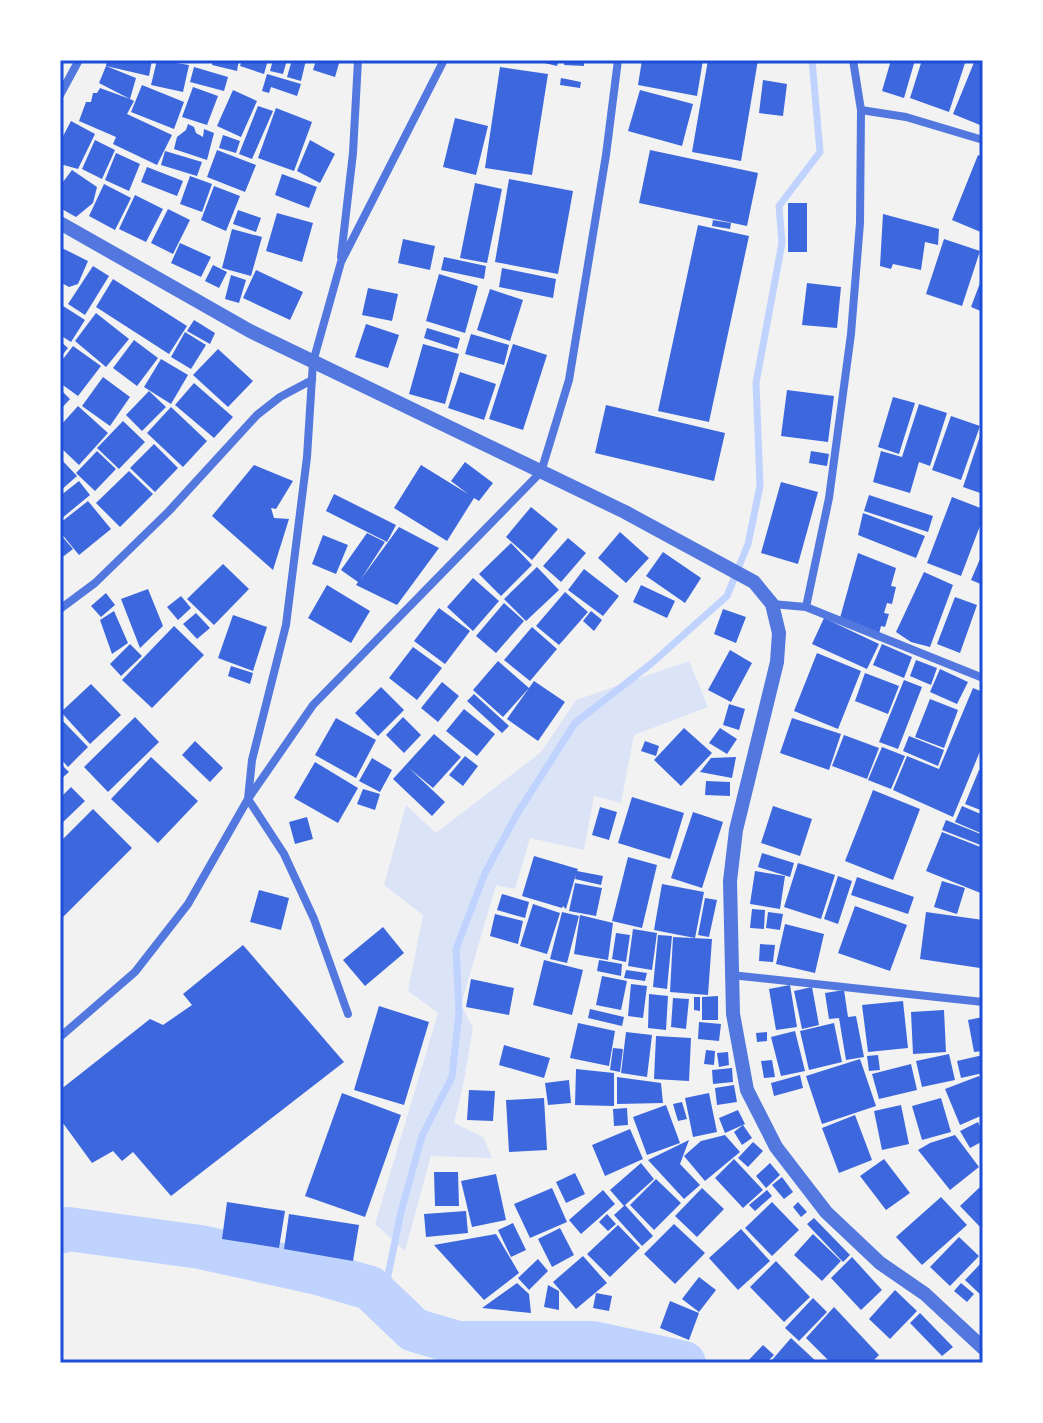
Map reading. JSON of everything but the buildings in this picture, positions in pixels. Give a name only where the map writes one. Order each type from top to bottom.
[{"type":"street","points":[[60,95],[79,60]]},
{"type":"street","points":[[348,1014],[314,919],[284,854],[248,799],[252,760],[286,625],[307,457],[313,362],[341,262],[353,153],[358,60]]},
{"type":"street","points":[[341,262],[444,60]]},
{"type":"street","points":[[60,1037],[135,972],[188,904],[248,799],[313,705],[541,472],[569,380],[606,155],[618,60]]},
{"type":"street","points":[[806,607],[829,498],[851,334],[860,223],[861,110],[853,60]]},
{"type":"street","points":[[861,110],[906,117],[982,138]]},
{"type":"street","points":[[60,223],[250,331],[664,531],[754,582],[772,604],[779,633],[777,662],[736,830],[730,881],[733,1014],[747,1090],[776,1147],[826,1212],[880,1263],[925,1294],[983,1348]]},
{"type":"street","points":[[60,609],[95,583],[169,511],[257,415],[280,397],[312,380]]},
{"type":"street","points":[[772,604],[806,607],[983,678]]},
{"type":"street","points":[[730,975],[983,1002]]},
{"type":"shaded area","points":[[689,661],[708,707],[634,735],[621,803],[594,796],[584,850],[530,838],[515,889],[496,885],[461,1005],[473,1028],[454,1123],[483,1137],[492,1158],[431,1156],[405,1251],[375,1224],[438,1013],[408,991],[423,915],[384,885],[406,805],[436,833],[541,752],[576,700]]},
{"type":"waterway","points":[[383,1300],[401,1212],[422,1136],[452,1077],[459,1013],[456,949],[485,873],[517,814],[575,723],[652,663],[727,596],[748,544],[760,486],[756,383],[782,243],[779,206],[820,152],[812,60]]},
{"type":"waterway","points":[[60,1232],[68,1229],[200,1247],[318,1273],[370,1288],[414,1330],[458,1343],[593,1343],[684,1363]]}]
